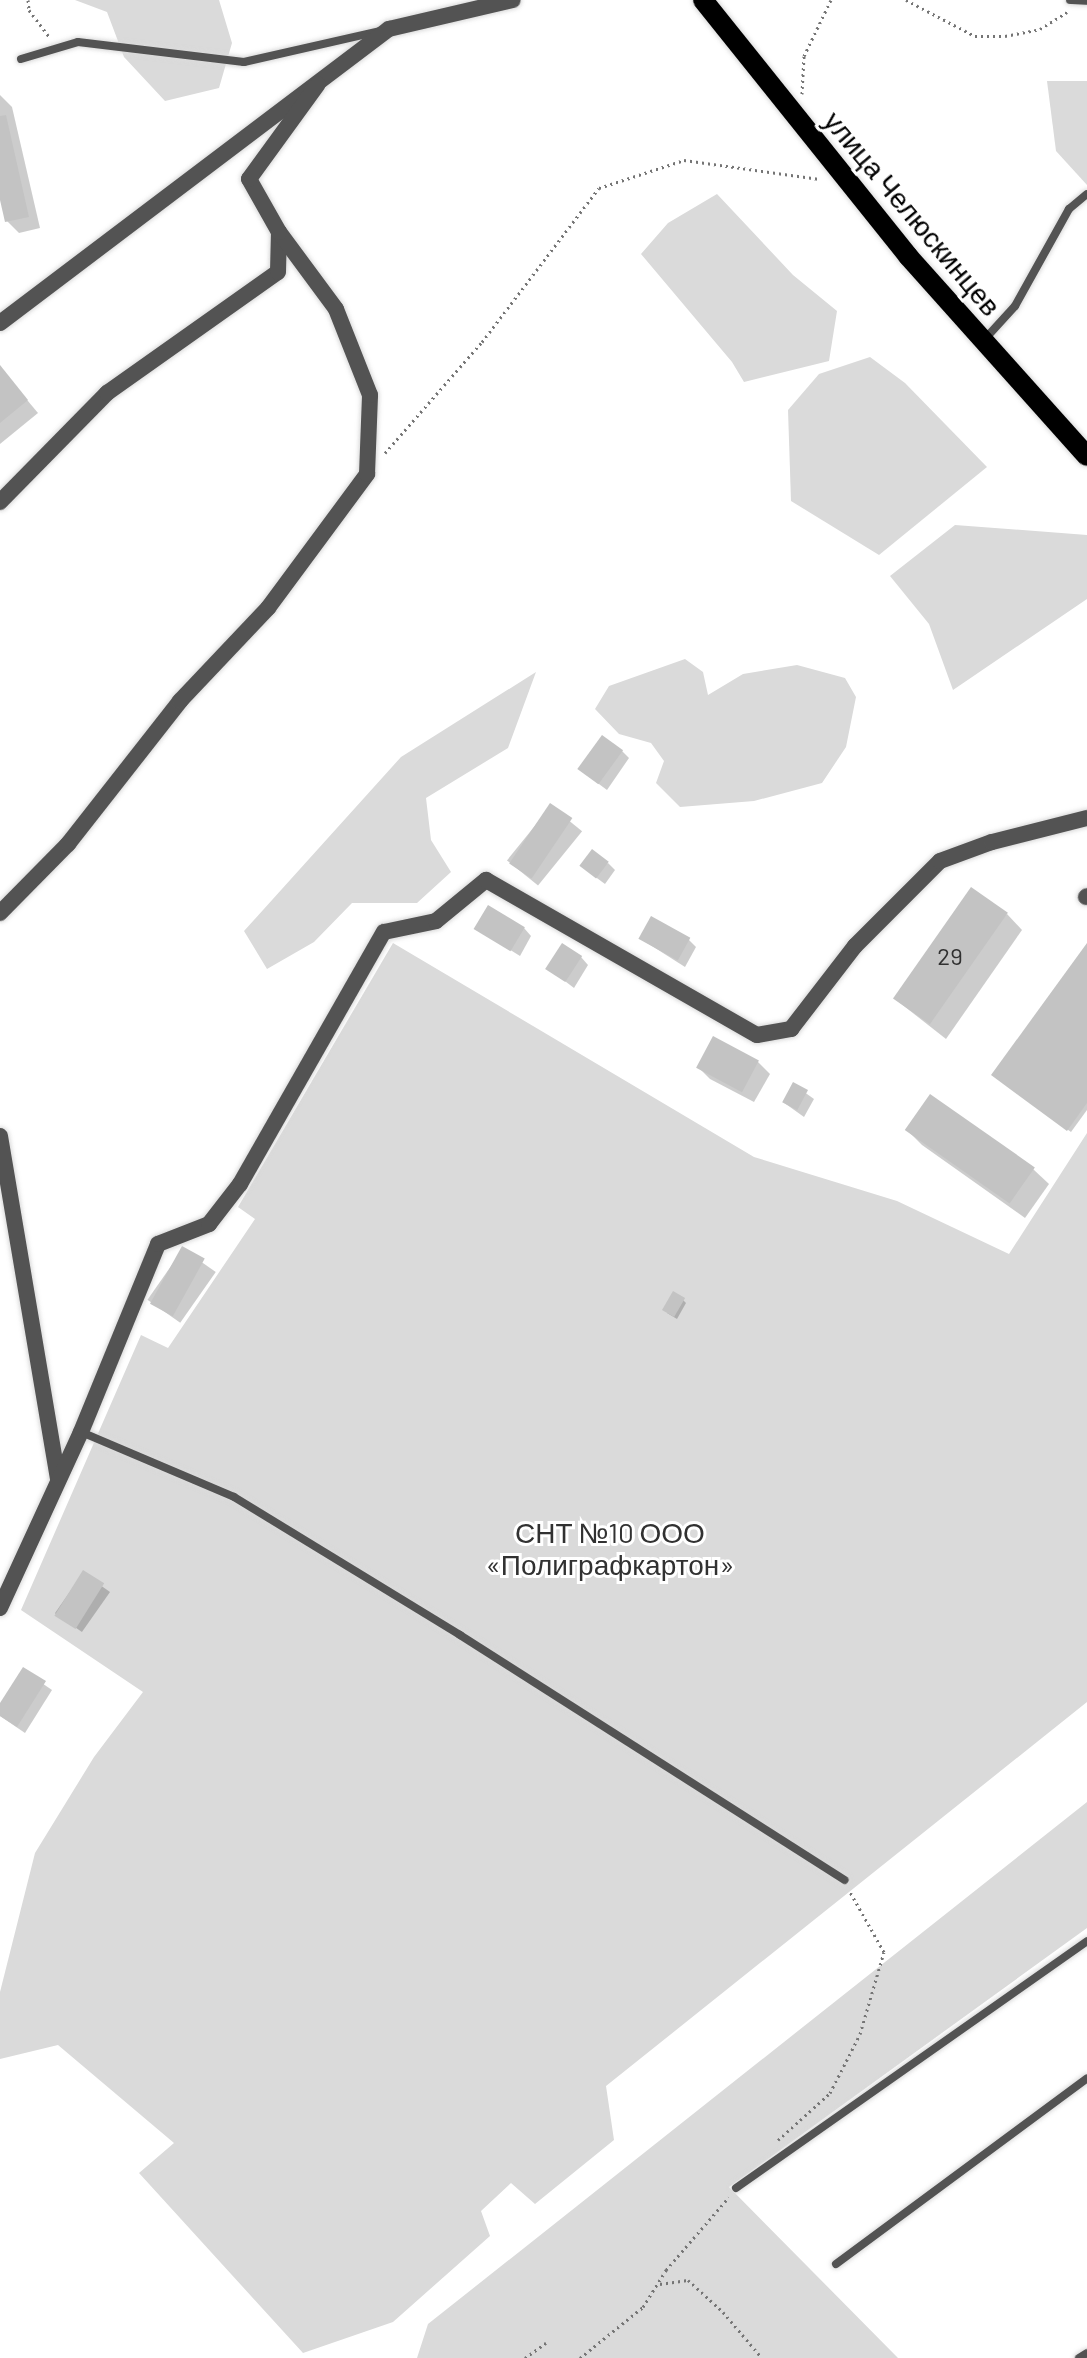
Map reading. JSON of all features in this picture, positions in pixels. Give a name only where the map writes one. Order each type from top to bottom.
[{"type":"main road","name":"улица Челюскинцев","points":[[703,0],[908,256],[1087,456]]},
{"type":"street","points":[[0,323],[389,29],[513,0]]},
{"type":"street","points":[[0,913],[68,844],[180,701],[268,608],[367,474],[370,395],[336,309],[279,232],[249,179],[318,84]]},
{"type":"street","points":[[0,502],[107,393],[278,272],[279,232]]},
{"type":"street","points":[[0,1608],[81,1432],[158,1244],[209,1224],[240,1184],[384,932],[436,921],[486,880],[757,1035],[791,1029],[855,946],[940,861],[992,842],[1087,818]]},
{"type":"street","points":[[0,1136],[58,1478]]},
{"type":"lane","points":[[1070,0],[1085,1]]},
{"type":"lane","points":[[21,59],[78,42],[244,62],[389,29]]},
{"type":"lane","points":[[984,341],[1015,306],[1069,209],[1087,194]]},
{"type":"lane","points":[[81,1432],[234,1497],[460,1635],[844,1880]]},
{"type":"lane","points":[[736,2188],[1087,1941]]},
{"type":"lane","points":[[836,2264],[1087,2078]]},
{"type":"lane","points":[[1079,2358],[1087,2353]]},
{"type":"path","points":[[28,0],[29,10],[58,48]]},
{"type":"path","points":[[800,121],[804,56],[831,0]]},
{"type":"path","points":[[906,0],[975,36],[1040,29],[1085,1]]},
{"type":"path","points":[[367,474],[482,342],[599,188],[684,160],[820,179]]},
{"type":"path","points":[[778,2141],[830,2093],[860,2034],[884,1952],[844,1880]]},
{"type":"path","points":[[580,2358],[643,2307],[736,2188]]},
{"type":"path","points":[[658,2284],[688,2280],[723,2312],[762,2358]]},
{"type":"path","points":[[525,2358],[546,2343]]},
{"type":"green space","points":[[75,0],[219,0],[232,43],[219,88],[165,101],[124,57],[107,12]]},
{"type":"green space","points":[[1047,81],[1087,81],[1087,185],[1056,151]]},
{"type":"green space","points":[[717,194],[793,275],[837,311],[829,361],[744,382],[732,362],[641,254],[668,223]]},
{"type":"green space","points":[[870,357],[905,383],[987,467],[879,555],[791,501],[788,410],[819,374]]},
{"type":"green space","points":[[955,525],[1087,535],[1087,599],[953,690],[929,624],[890,576]]},
{"type":"green space","points":[[685,659],[703,672],[708,695],[743,674],[797,665],[845,678],[856,697],[846,747],[822,783],[754,801],[680,807],[656,783],[664,761],[651,743],[619,734],[595,709],[609,686]]},
{"type":"green space","points":[[536,672],[508,748],[426,798],[431,840],[451,872],[417,903],[352,903],[314,942],[267,969],[244,931],[401,757]]},
{"type":"green space","name":"СНТ №10 ООО «Полиграфкартон»","points":[[393,943],[754,1157],[897,1201],[1009,1254],[1087,1133],[1087,1702],[606,2086],[614,2140],[535,2204],[511,2183],[481,2211],[490,2236],[393,2322],[303,2353],[139,2173],[174,2143],[58,2045],[0,2059],[0,1992],[35,1853],[94,1757],[143,1692],[21,1610],[141,1335],[168,1348],[255,1219],[238,1207]]},
{"type":"green space","points":[[1087,1802],[1087,1928],[729,2187],[898,2358],[417,2358],[428,2324]]},
{"type":"building","points":[[6,115],[29,217],[5,222],[0,200],[0,116]]},
{"type":"building","points":[[0,365],[28,400],[0,423]]},
{"type":"building","points":[[602,735],[623,750],[598,784],[577,769]]},
{"type":"building","points":[[550,803],[572,818],[532,879],[509,864]]},
{"type":"building","points":[[592,849],[609,862],[596,878],[579,866]]},
{"type":"building","points":[[971,887],[1008,913],[930,1024],[893,998]]},
{"type":"building","points":[[488,905],[525,927],[510,951],[474,929]]},
{"type":"building","points":[[651,916],[690,938],[678,961],[638,939]]},
{"type":"building","points":[[562,943],[582,956],[565,982],[545,969]]},
{"type":"building","points":[[1087,943],[1087,1103],[1067,1131],[991,1075]]},
{"type":"building","points":[[713,1036],[759,1060],[742,1092],[696,1068]]},
{"type":"building","points":[[793,1082],[808,1090],[797,1110],[782,1102]]},
{"type":"building","points":[[930,1094],[1035,1167],[1010,1203],[905,1130]]},
{"type":"building","points":[[182,1246],[205,1259],[173,1316],[150,1304]]},
{"type":"building","points":[[673,1291],[685,1298],[674,1317],[662,1310]]},
{"type":"building","points":[[83,1570],[104,1583],[76,1629],[54,1616]]},
{"type":"building","points":[[23,1667],[46,1681],[17,1727],[0,1716],[0,1703]]}]
